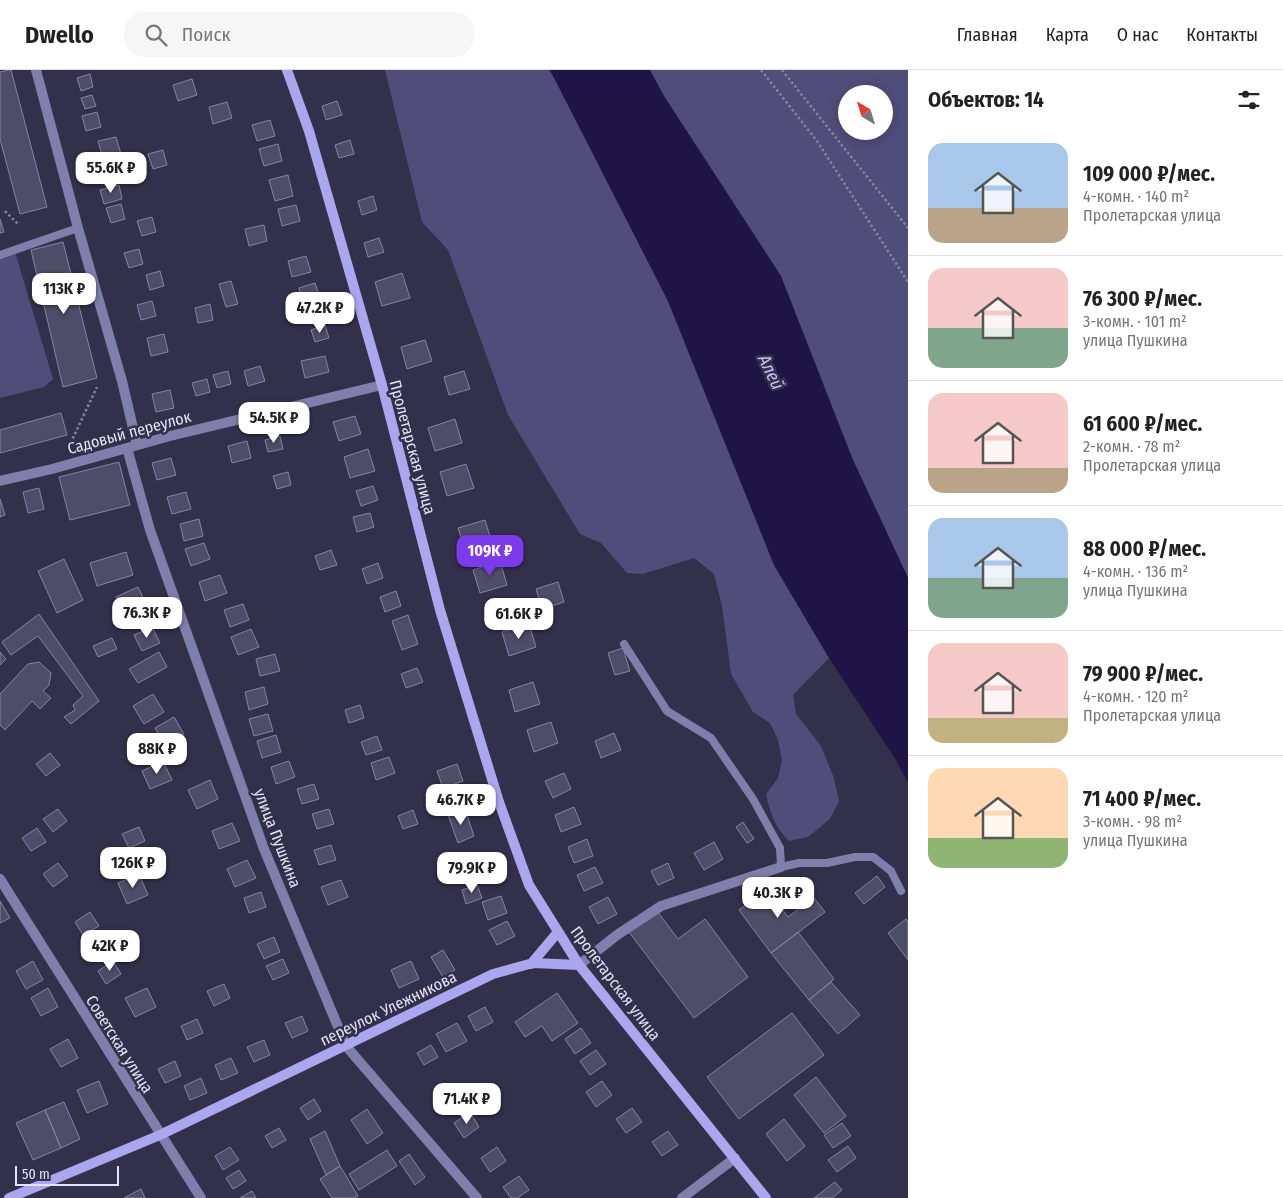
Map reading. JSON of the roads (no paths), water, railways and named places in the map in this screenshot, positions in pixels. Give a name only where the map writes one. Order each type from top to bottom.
[{"type":"street","name":"улица Пушкина","points":[[36,70],[78,228],[122,381],[132,447],[150,530],[264,849],[346,1046],[477,1198]]},
{"type":"street","name":"Пролетарская улица","points":[[287,70],[309,131],[382,385],[440,610],[499,802],[529,885],[579,965],[766,1198]]},
{"type":"street","name":"Садовый переулок","points":[[0,481],[382,385]]},
{"type":"street","points":[[579,965],[617,935],[661,906],[781,866]]},
{"type":"street","name":"Советская улица","points":[[0,880],[201,1198]]},
{"type":"street","points":[[531,964],[558,932]]},
{"type":"street","name":"переулок Улежникова","points":[[9,1198],[160,1135],[493,974],[531,964],[579,965]]},
{"type":"street","points":[[682,1198],[735,1158]]},
{"type":"lane","points":[[0,255],[78,228]]},
{"type":"lane","points":[[624,644],[667,711],[711,738],[753,798],[780,848],[781,866],[799,863],[827,863],[855,857],[873,857],[891,870],[901,891]]},
{"type":"water","name":"Алей","points":[[550,70],[650,70],[664,96],[781,276],[853,460],[908,578],[908,783],[896,760],[829,658],[774,565],[668,301]]}]
